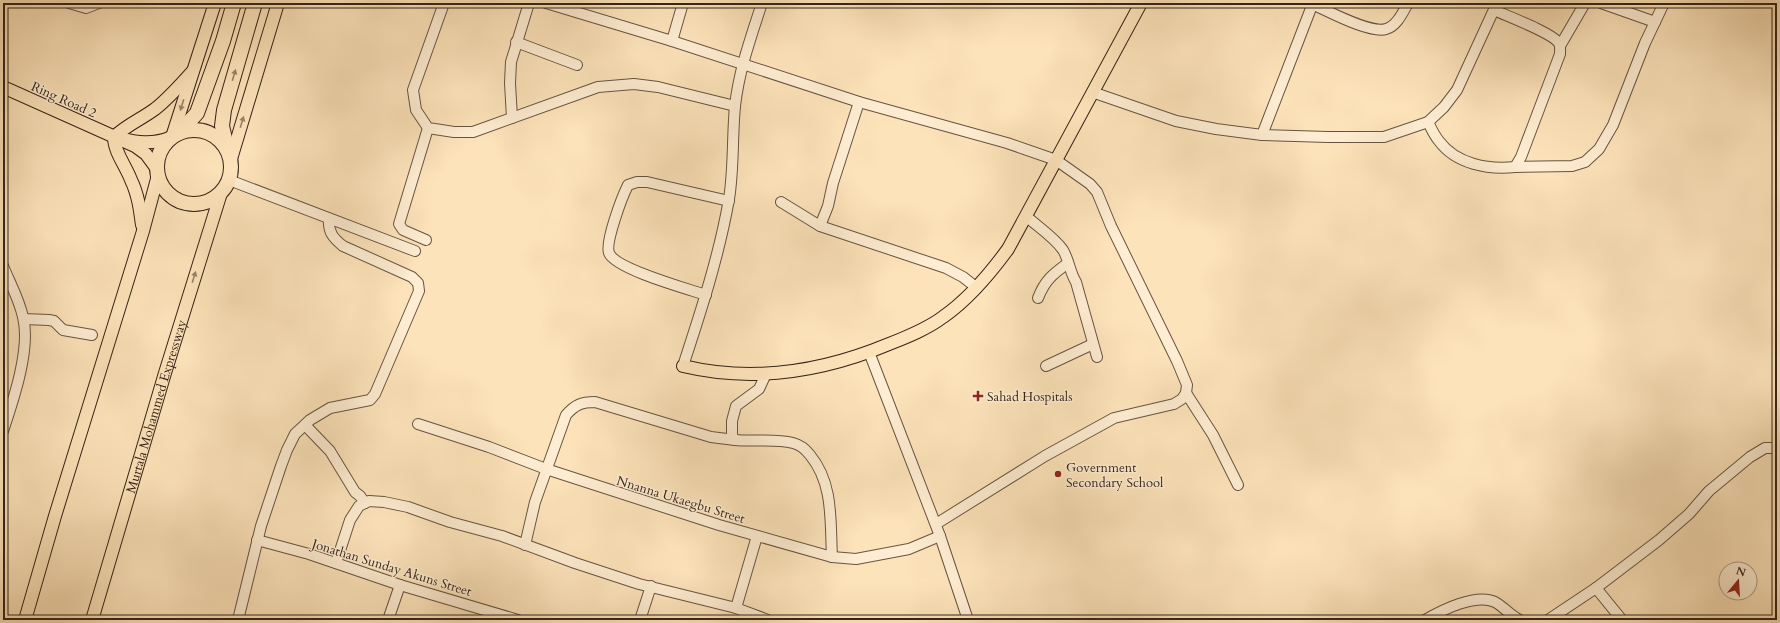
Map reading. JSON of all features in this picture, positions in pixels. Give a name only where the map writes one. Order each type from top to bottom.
[{"type":"highway","points":[[234,3],[223,41],[197,114],[160,151],[157,172],[162,187],[170,196],[187,204],[205,203],[221,194],[232,172],[230,156],[222,126],[224,110],[255,3]]},
{"type":"highway","points":[[175,136],[189,130],[208,132],[218,139],[230,156]]},
{"type":"main road","points":[[175,136],[192,72],[214,3]]},
{"type":"main road","points":[[230,156],[278,3]]},
{"type":"main road","points":[[683,366],[709,372],[766,374],[794,372],[814,368],[869,352],[913,334],[943,318],[977,288],[1008,250],[1141,3]]},
{"type":"main road","points":[[143,231],[139,206],[132,181],[114,145],[114,137],[125,126],[153,110],[167,99],[192,72]]},
{"type":"main road","name":"Ring Road 2","points":[[3,88],[135,146],[146,154],[157,172]]},
{"type":"main road","name":"Ring Road 2","points":[[114,137],[148,143],[163,141],[175,136]]},
{"type":"main road","points":[[25,620],[55,516],[143,231],[157,172]]},
{"type":"main road","name":"Murtala Mohammed Expressway","points":[[92,620],[183,314],[221,194]]},
{"type":"street","points":[[69,3],[86,8],[99,3]]},
{"type":"street","points":[[444,3],[413,90],[416,110],[428,128],[454,132],[473,132],[598,87],[634,84],[658,87],[735,106]]},
{"type":"street","points":[[512,118],[510,83],[511,62],[529,3]]},
{"type":"street","points":[[546,3],[672,41],[859,102],[1007,143],[1056,160],[1090,184],[1097,192],[1111,226],[1177,361],[1186,385],[1186,393],[1213,435],[1238,485]]},
{"type":"street","points":[[672,41],[683,3]]},
{"type":"street","points":[[683,366],[719,250],[729,201],[735,106],[742,65],[762,3]]},
{"type":"street","points":[[1262,135],[1313,3],[1368,28],[1385,29],[1394,24],[1408,3]]},
{"type":"street","points":[[1560,46],[1585,3]]},
{"type":"street","points":[[1601,3],[1655,22]]},
{"type":"street","points":[[1428,122],[1439,142],[1459,159],[1482,167],[1572,166],[1585,162],[1599,149],[1613,125],[1664,3]]},
{"type":"street","points":[[1092,92],[1176,121],[1216,129],[1262,135],[1384,137],[1428,122],[1444,107],[1457,90],[1495,6],[1559,42],[1560,46],[1560,54],[1524,149],[1515,167]]},
{"type":"street","points":[[516,42],[577,65]]},
{"type":"street","points":[[820,226],[859,102]]},
{"type":"street","points":[[426,240],[403,230],[399,224],[428,128]]},
{"type":"street","points":[[229,180],[415,251]]},
{"type":"street","points":[[706,295],[628,268],[612,259],[608,248],[622,198],[628,185],[637,182],[647,182],[729,201]]},
{"type":"street","points":[[781,202],[820,226],[946,268],[963,277],[977,288]]},
{"type":"street","points":[[1026,216],[1052,238],[1064,251],[1071,274],[1076,282],[1097,357]]},
{"type":"street","points":[[238,620],[257,540],[286,450],[295,434],[304,425],[330,408],[370,400],[375,394],[418,291],[418,283],[412,277],[342,246],[334,238],[328,228],[329,219]]},
{"type":"street","points":[[1038,298],[1049,277],[1068,263]]},
{"type":"street","points":[[3,266],[24,318],[24,339],[20,374],[3,431]]},
{"type":"street","points":[[24,318],[54,321],[63,330],[92,335]]},
{"type":"street","points":[[1046,366],[1093,344]]},
{"type":"street","points":[[869,352],[936,524],[968,620]]},
{"type":"street","points":[[735,440],[732,436],[732,421],[736,406],[759,389],[766,374]]},
{"type":"street","points":[[936,524],[1045,456],[1114,418],[1174,404],[1182,399],[1186,393]]},
{"type":"street","points":[[525,545],[535,502],[566,415],[574,407],[583,402],[595,402],[711,437],[735,440],[764,440],[792,443],[803,447],[823,474],[829,494],[832,557]]},
{"type":"street","name":"Nnanna Ukaegbu Street","points":[[418,424],[489,447],[546,469],[757,536],[832,557],[856,559],[909,549],[940,536]]},
{"type":"street","points":[[304,425],[330,451],[354,492],[360,496],[365,503]]},
{"type":"street","points":[[1548,620],[1596,588],[1659,540],[1688,514],[1709,491],[1750,457],[1765,448],[1777,448]]},
{"type":"street","points":[[336,563],[350,520],[359,506],[369,501],[384,502],[408,507],[450,522],[502,536],[639,584],[736,608],[768,620]]},
{"type":"street","points":[[736,608],[757,536]]},
{"type":"street","name":"Jonathan Sunday Akuns Street","points":[[257,540],[518,620]]},
{"type":"street","points":[[388,620],[400,585]]},
{"type":"street","points":[[640,620],[651,586]]},
{"type":"street","points":[[1596,588],[1622,620]]},
{"type":"street","points":[[1425,620],[1476,599],[1488,599],[1497,603],[1520,620]]},
{"type":"place","name":"Sahad Hospitals","points":[[978,396]]},
{"type":"place","name":"Government Secondary School","points":[[1058,474]]}]
